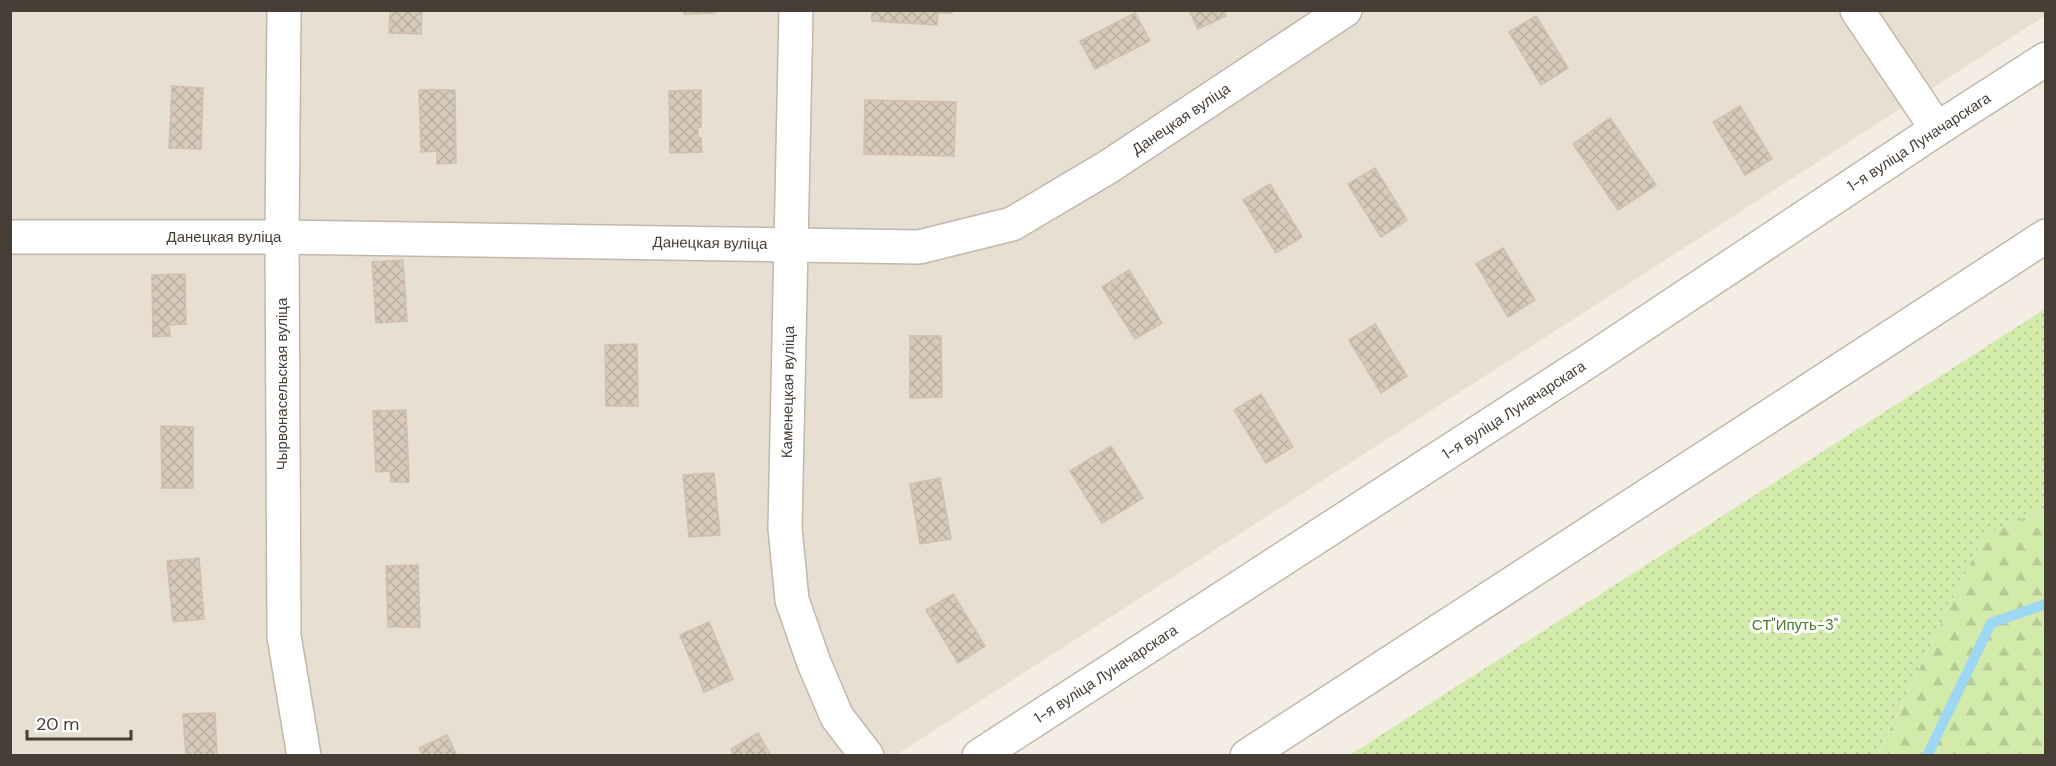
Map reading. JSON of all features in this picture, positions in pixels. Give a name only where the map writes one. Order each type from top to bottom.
[{"type":"street","name":"Чырвонасельская вуліца","points":[[284,10],[282,237],[284,636],[304,756]]},
{"type":"street","name":"Каменецкая вуліца","points":[[796,10],[785,528],[792,600],[837,717],[867,756]]},
{"type":"street","name":"Данецкая вуліца","points":[[10,237],[282,237],[919,247],[1012,224],[1108,167],[1345,10]]},
{"type":"street","points":[[1857,10],[1938,129]]},
{"type":"street","name":"1-я вуліца Луначарскага","points":[[980,756],[1580,367],[2046,59]]},
{"type":"street","points":[[1247,756],[2046,236]]},
{"type":"shaded area","points":[[2045,10],[2046,15],[896,755],[11,756],[10,11]]},
{"type":"green space","name":"СТ\"Ипуть-3\"","points":[[2045,309],[2045,509],[1984,535],[1877,755],[1350,755]]},
{"type":"green space","points":[[2045,509],[2045,755],[1877,756],[1984,535]]},
{"type":"building","points":[[390,10],[422,10],[421,34],[389,33]]},
{"type":"building","points":[[684,10],[715,10],[715,13],[684,14]]},
{"type":"building","points":[[872,10],[952,10],[952,13],[938,13],[937,25],[872,21]]},
{"type":"building","points":[[1189,10],[1223,10],[1226,16],[1198,29]]},
{"type":"building","points":[[1135,13],[1150,41],[1095,69],[1080,41]]},
{"type":"building","points":[[1536,16],[1568,68],[1541,85],[1509,32]]},
{"type":"building","points":[[172,86],[203,88],[201,149],[169,148]]},
{"type":"building","points":[[419,90],[455,90],[456,163],[437,164],[437,151],[421,152]]},
{"type":"building","points":[[701,90],[701,127],[698,127],[698,138],[701,138],[702,152],[670,153],[669,91]]},
{"type":"building","points":[[865,100],[956,102],[954,156],[864,154]]},
{"type":"building","points":[[1740,106],[1772,159],[1745,175],[1713,122]]},
{"type":"building","points":[[1610,118],[1656,185],[1618,210],[1573,144]]},
{"type":"building","points":[[1375,168],[1407,220],[1381,237],[1348,184]]},
{"type":"building","points":[[1270,184],[1302,237],[1276,253],[1243,200]]},
{"type":"building","points":[[1503,248],[1535,300],[1508,317],[1476,264]]},
{"type":"building","points":[[403,260],[407,321],[376,323],[372,262]]},
{"type":"building","points":[[1129,270],[1162,323],[1135,339],[1102,287]]},
{"type":"building","points":[[185,274],[186,324],[169,325],[170,336],[153,337],[152,275]]},
{"type":"building","points":[[1375,324],[1407,376],[1381,393],[1349,340]]},
{"type":"building","points":[[910,336],[941,336],[942,397],[910,398]]},
{"type":"building","points":[[637,344],[638,406],[606,406],[605,345]]},
{"type":"building","points":[[1261,394],[1293,447],[1266,463],[1234,410]]},
{"type":"building","points":[[406,410],[409,482],[391,482],[390,471],[376,472],[373,411]]},
{"type":"building","points":[[161,426],[193,427],[193,488],[162,488]]},
{"type":"building","points":[[1111,446],[1143,498],[1102,523],[1070,471]]},
{"type":"building","points":[[714,473],[720,535],[689,537],[683,475]]},
{"type":"building","points":[[940,478],[951,539],[920,544],[910,484]]},
{"type":"building","points":[[199,558],[204,619],[173,622],[167,561]]},
{"type":"building","points":[[418,565],[420,627],[388,627],[386,566]]},
{"type":"building","points":[[953,594],[985,646],[958,663],[926,610]]},
{"type":"building","points":[[709,622],[733,679],[704,692],[680,635]]},
{"type":"building","points":[[215,713],[217,756],[186,756],[183,714]]},
{"type":"building","points":[[758,733],[771,756],[734,756],[731,749]]},
{"type":"building","points":[[447,735],[457,756],[423,756],[419,748]]},
{"type":"waterway","points":[[1927,756],[1991,623],[2046,604]]}]
